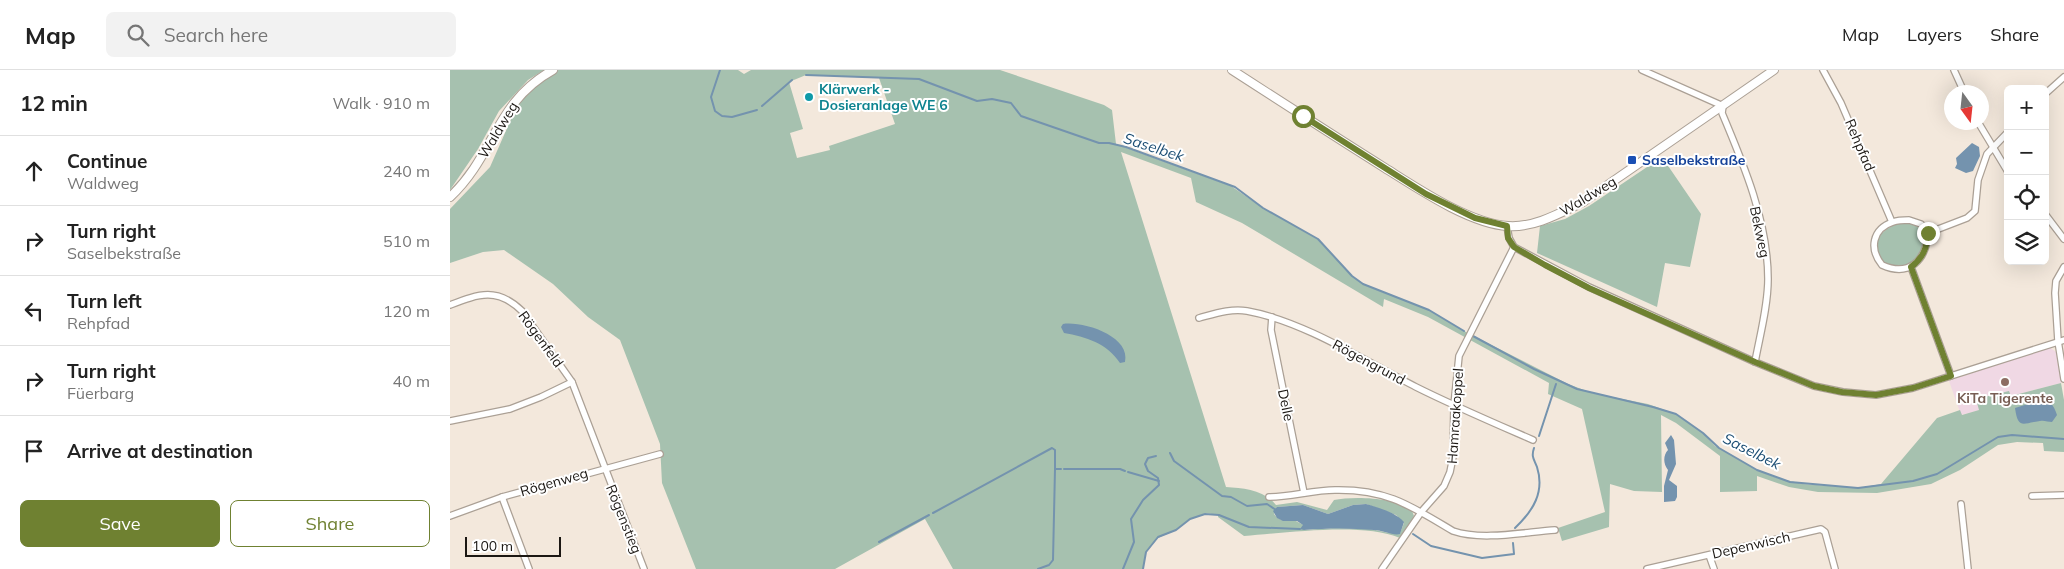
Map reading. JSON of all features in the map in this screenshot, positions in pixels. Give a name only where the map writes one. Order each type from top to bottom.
[{"type":"main road","name":"Waldweg","points":[[450,197],[475,168],[504,115],[516,99],[529,86],[553,70]]},
{"type":"main road","name":"Waldweg","points":[[1232,70],[1426,194],[1475,218],[1507,226],[1528,224],[1556,215],[1583,202],[1774,70]]},
{"type":"street","points":[[1642,70],[1722,106]]},
{"type":"street","name":"Rehpfad","points":[[1823,70],[1841,103],[1892,222]]},
{"type":"street","points":[[1954,70],[1961,85]]},
{"type":"street","points":[[2049,90],[2064,77]]},
{"type":"street","name":"Bekweg","points":[[1722,106],[1722,114],[1744,170],[1766,246],[1767,295],[1755,362]]},
{"type":"street","points":[[1982,130],[2004,166]]},
{"type":"street","points":[[1928,233],[1967,218],[1975,211],[1978,180],[1987,154],[2004,136]]},
{"type":"street","points":[[2049,219],[2064,239]]},
{"type":"street","points":[[1909,220],[1921,224],[1928,233],[1924,253],[1911,267],[1898,270],[1889,268],[1882,265],[1874,252],[1874,239],[1879,231],[1892,222],[1909,220]]},
{"type":"street","points":[[1507,226],[1508,238],[1514,247],[1589,288],[1755,362],[1814,386],[1842,392],[1876,395],[1913,388],[2061,340]]},
{"type":"street","name":"Hamraakoppel","points":[[1382,569],[1422,511],[1444,486],[1450,472],[1454,457],[1454,405],[1459,356],[1514,247]]},
{"type":"street","points":[[2064,266],[2056,281],[2064,379]]},
{"type":"street","points":[[1911,267],[1951,376]]},
{"type":"street","name":"Rögenfeld","points":[[450,305],[482,294],[494,295],[513,303],[522,311],[572,382],[604,468]]},
{"type":"street","name":"Rögengrund","points":[[1199,318],[1221,312],[1245,310],[1272,317],[1330,342],[1454,405],[1533,440]]},
{"type":"street","name":"Delle","points":[[1272,317],[1271,330],[1304,493]]},
{"type":"street","name":"Rögenfeld","points":[[450,421],[510,409],[572,382]]},
{"type":"street","name":"Rögenweg","points":[[450,516],[502,497],[660,454]]},
{"type":"street","name":"Rögenstieg","points":[[604,468],[644,569]]},
{"type":"street","points":[[1269,497],[1340,490],[1385,495],[1422,511],[1453,531],[1470,535],[1555,530]]},
{"type":"street","points":[[2032,496],[2064,495]]},
{"type":"street","points":[[502,497],[529,569]]},
{"type":"street","points":[[1962,504],[1968,569]]},
{"type":"street","name":"Depenwisch","points":[[1647,569],[1821,529],[1825,532],[1834,569]]},
{"type":"street","points":[[1709,554],[1714,569]]},
{"type":"shaded area","name":"KiTa Tigerente","points":[[2049,347],[2056,352],[2061,383],[2011,396],[1977,399],[1980,410],[1961,415],[1949,381]]},
{"type":"green space","points":[[450,70],[544,70],[528,80],[499,111],[478,149],[450,190]]},
{"type":"green space","points":[[553,70],[738,70],[744,74],[751,70],[1000,70],[1104,105],[1112,110],[1116,144],[1231,186],[1263,208],[1318,239],[1352,276],[1367,286],[1429,310],[1464,331],[1568,384],[1592,393],[1648,404],[1676,414],[1703,433],[1715,446],[1757,470],[1777,478],[1803,484],[1858,488],[1881,484],[1937,418],[1960,410],[1962,415],[1979,410],[1976,399],[2009,391],[2011,396],[2061,383],[2064,400],[2064,452],[2044,451],[2043,443],[2017,442],[1998,445],[1960,470],[1931,484],[1877,493],[1818,492],[1789,487],[1757,476],[1757,491],[1720,492],[1720,456],[1676,423],[1661,415],[1662,492],[1634,491],[1610,484],[1609,527],[1562,541],[1558,528],[1605,512],[1582,409],[1548,394],[1549,383],[1428,317],[1384,299],[1383,307],[1242,223],[1196,202],[1191,178],[1121,152],[1226,487],[1247,489],[1260,493],[1276,505],[1297,502],[1327,510],[1334,500],[1363,498],[1386,500],[1405,506],[1412,511],[1414,516],[1400,538],[1384,533],[1345,530],[1302,531],[1244,536],[1218,517],[1218,515],[1206,513],[1190,519],[1176,530],[1158,538],[1146,552],[1143,569],[953,569],[925,519],[835,569],[696,569],[662,483],[660,444],[620,340],[588,317],[553,284],[504,250],[483,252],[450,263],[450,209],[490,167],[512,117],[529,86]],"holes":[[[806,75],[879,78],[895,124],[829,146],[830,150],[797,158],[790,133],[803,129],[789,82]],[[1366,504],[1396,515],[1404,523],[1400,533],[1361,529],[1304,530],[1304,525],[1296,521],[1281,520],[1274,514],[1277,507],[1303,505],[1328,514],[1353,505]]]},
{"type":"green space","points":[[1662,157],[1701,214],[1690,267],[1665,263],[1657,307],[1537,253],[1540,226],[1565,219],[1589,206]]},
{"type":"green space","points":[[1901,223],[1915,226],[1923,232],[1924,241],[1921,251],[1914,260],[1905,266],[1894,267],[1883,262],[1875,250],[1878,238],[1882,233]]},
{"type":"water","points":[[1972,143],[1979,147],[1980,156],[1973,171],[1966,173],[1955,168],[1957,164],[1956,158]]},
{"type":"water","points":[[1063,324],[1082,325],[1104,332],[1121,345],[1125,353],[1125,362],[1120,363],[1109,350],[1095,342],[1064,333],[1061,327]]},
{"type":"water","points":[[2039,397],[2051,403],[2057,415],[2052,422],[2043,421],[2022,424],[2018,420],[2015,408],[2028,404]]},
{"type":"water","points":[[1671,435],[1674,440],[1676,464],[1669,480],[1677,486],[1677,497],[1675,501],[1664,502],[1664,486],[1668,470],[1664,462],[1665,454],[1668,450],[1665,443]]},
{"type":"water","points":[[1366,504],[1386,511],[1404,522],[1400,534],[1357,529],[1304,530],[1300,529],[1303,525],[1297,521],[1283,521],[1277,518],[1273,511],[1277,507],[1303,505],[1328,514],[1353,505]]},
{"type":"waterway","name":"Saselbek","points":[[720,70],[711,97],[715,111],[722,116],[732,117],[757,110]]},
{"type":"waterway","name":"Saselbek","points":[[806,75],[919,79],[977,101],[992,99],[1011,103],[1021,116],[1099,143],[1126,147],[1235,187],[1263,208],[1318,239],[1352,276],[1363,284],[1429,310],[1464,331]]},
{"type":"waterway","name":"Saselbek","points":[[762,106],[792,80]]},
{"type":"waterway","name":"Saselbek","points":[[1473,336],[1534,369],[1577,389],[1676,414],[1703,433],[1719,448],[1757,470],[1790,482],[1858,488],[1913,481],[1937,474],[1998,437],[2012,435],[2064,439]]},
{"type":"waterway","points":[[1539,436],[1556,384]]},
{"type":"waterway","points":[[933,513],[1052,448],[1055,450],[1055,469]]},
{"type":"waterway","points":[[1515,528],[1532,508],[1538,493],[1539,476],[1533,456],[1534,448]]},
{"type":"waterway","points":[[1170,453],[1174,461],[1222,496],[1231,497],[1247,506],[1267,504],[1276,510]]},
{"type":"waterway","points":[[1123,569],[1134,542],[1131,519],[1143,500],[1159,485],[1158,478],[1148,471],[1145,464],[1148,458],[1156,456]]},
{"type":"waterway","points":[[1038,569],[1049,565],[1053,560],[1055,469],[1061,469]]},
{"type":"waterway","points":[[1064,469],[1120,469],[1125,471]]},
{"type":"waterway","points":[[1128,472],[1159,481]]},
{"type":"waterway","points":[[1143,569],[1146,552],[1158,537],[1176,530],[1190,519],[1205,514],[1219,515],[1249,527],[1300,529]]},
{"type":"waterway","points":[[879,542],[929,515]]},
{"type":"waterway","points":[[1413,534],[1431,546],[1482,558],[1514,554],[1513,543]]},
{"type":"place","name":"Klärwerk - Dosieranlage WE 6","points":[[809,97]]},
{"type":"place","name":"Saselbekstraße","points":[[1632,160]]},
{"type":"place","name":"KiTa Tigerente","points":[[2005,382]]},
{"type":"route","points":[[1303,116],[1426,194],[1475,218],[1507,226],[1508,238],[1514,247],[1589,288],[1755,362],[1814,386],[1842,392],[1876,395],[1913,388],[1951,376],[1926,313],[1911,267],[1924,253],[1928,233]]}]
